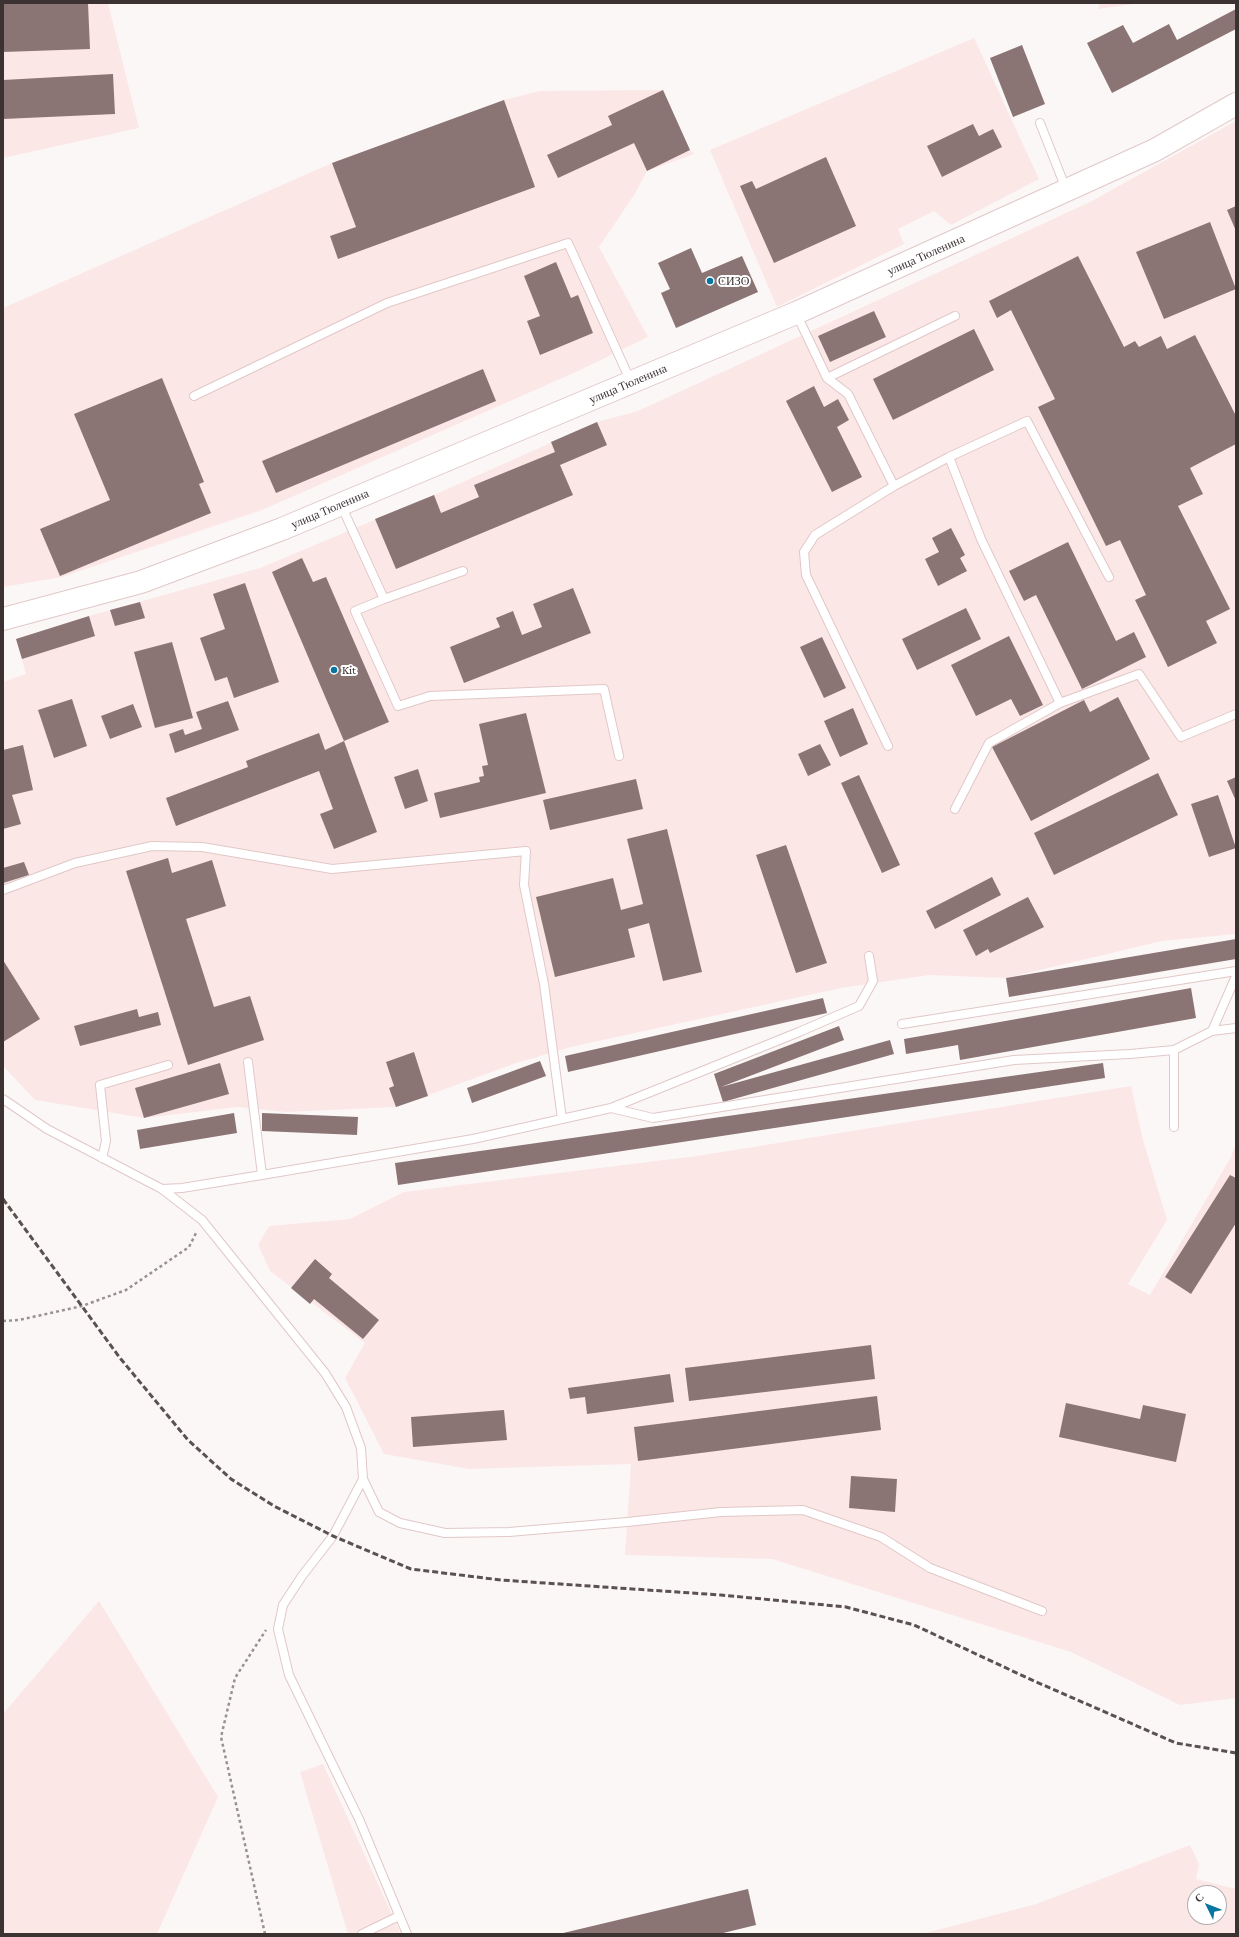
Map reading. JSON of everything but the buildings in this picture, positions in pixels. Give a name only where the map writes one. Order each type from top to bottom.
[{"type":"main road","name":"улица Тюленина","points":[[3,619],[141,582],[282,529],[796,313],[1155,150],[1236,104]]},
{"type":"lane","points":[[1040,123],[1067,191]]},
{"type":"lane","points":[[194,396],[387,303],[568,244],[631,383]]},
{"type":"lane","points":[[796,313],[827,378],[848,394],[894,486]]},
{"type":"lane","points":[[827,378],[955,316]]},
{"type":"lane","points":[[888,746],[806,575],[804,552],[815,535],[894,486],[949,457],[1027,421],[1109,577]]},
{"type":"lane","points":[[949,457],[981,539],[1060,703]]},
{"type":"lane","points":[[341,504],[384,600]]},
{"type":"lane","points":[[463,571],[355,611],[398,706],[430,696],[604,690],[619,756]]},
{"type":"lane","points":[[955,810],[988,743],[1060,703],[1139,674],[1181,737],[1236,714]]},
{"type":"lane","points":[[3,890],[75,863],[152,846],[202,847],[332,870],[526,851],[524,885],[544,984],[562,1119]]},
{"type":"lane","points":[[162,1189],[182,1188],[473,1140],[611,1108],[799,1032],[859,1006],[873,982],[869,956]]},
{"type":"lane","points":[[902,1024],[1236,971]]},
{"type":"lane","points":[[1212,1031],[1236,976]]},
{"type":"lane","points":[[611,1108],[653,1118],[1014,1060],[1130,1054],[1174,1050],[1212,1031],[1236,1028]]},
{"type":"lane","points":[[1174,1050],[1174,1127]]},
{"type":"lane","points":[[248,1062],[262,1175]]},
{"type":"lane","points":[[102,1158],[106,1141],[100,1085],[168,1065]]},
{"type":"lane","points":[[3,1100],[47,1129],[162,1189],[202,1220],[325,1373],[346,1407],[361,1448],[363,1480],[379,1512],[400,1523],[445,1533],[509,1532],[628,1522],[720,1512],[803,1510],[881,1537],[930,1568],[1042,1612]]},
{"type":"lane","points":[[363,1480],[333,1536],[302,1576],[283,1605],[278,1629],[289,1675],[359,1819],[407,1934]]},
{"type":"lane","points":[[362,1934],[400,1916]]},
{"type":"path","points":[[3,1322],[82,1306],[126,1290],[190,1247],[202,1220]]},
{"type":"path","points":[[265,1934],[221,1737],[235,1678],[283,1605]]},
{"type":"shaded area","points":[[3,3],[108,3],[139,128],[3,158]]},
{"type":"shaded area","points":[[1100,3],[1142,3],[1098,9]]},
{"type":"shaded area","points":[[974,38],[1039,179],[951,225],[934,211],[898,229],[904,244],[777,307],[710,150]]},
{"type":"shaded area","points":[[663,90],[690,150],[694,154],[647,171],[636,192],[599,247],[648,337],[576,372],[262,510],[62,577],[3,587],[3,308],[332,163],[504,100],[540,91]]},
{"type":"shaded area","points":[[1236,121],[1236,934],[1162,941],[1006,978],[929,975],[841,988],[571,1047],[516,1063],[396,1107],[286,1112],[238,1107],[144,1118],[35,1100],[3,1066],[3,682],[26,674],[16,639],[89,616],[260,568],[434,495],[597,422],[638,411],[1090,202]]},
{"type":"shaded area","points":[[1131,1086],[1143,1140],[1167,1220],[1128,1284],[1150,1295],[1231,1157],[1236,1143],[1236,1698],[1180,1705],[1071,1652],[772,1559],[625,1555],[631,1464],[469,1469],[384,1454],[345,1378],[365,1343],[270,1271],[258,1245],[269,1226],[350,1219],[404,1192],[697,1156]]},
{"type":"shaded area","points":[[99,1601],[218,1797],[157,1934],[3,1934],[3,1714]]},
{"type":"shaded area","points":[[323,1764],[401,1934],[348,1934],[300,1772]]},
{"type":"shaded area","points":[[1190,1845],[1199,1864],[1196,1879],[1220,1885],[1187,1885],[1187,1925],[1227,1925],[1227,1887],[1236,1889],[1236,1934],[922,1934],[1036,1904]]},
{"type":"railway","points":[[3,1199],[120,1358],[188,1440],[231,1479],[274,1506],[333,1536],[411,1569],[501,1580],[721,1595],[846,1607],[914,1625],[1034,1681],[1176,1743],[1236,1753]]},
{"type":"place","name":"СИЗО","points":[[710,281]]},
{"type":"place","name":"Kit","points":[[334,670]]}]
